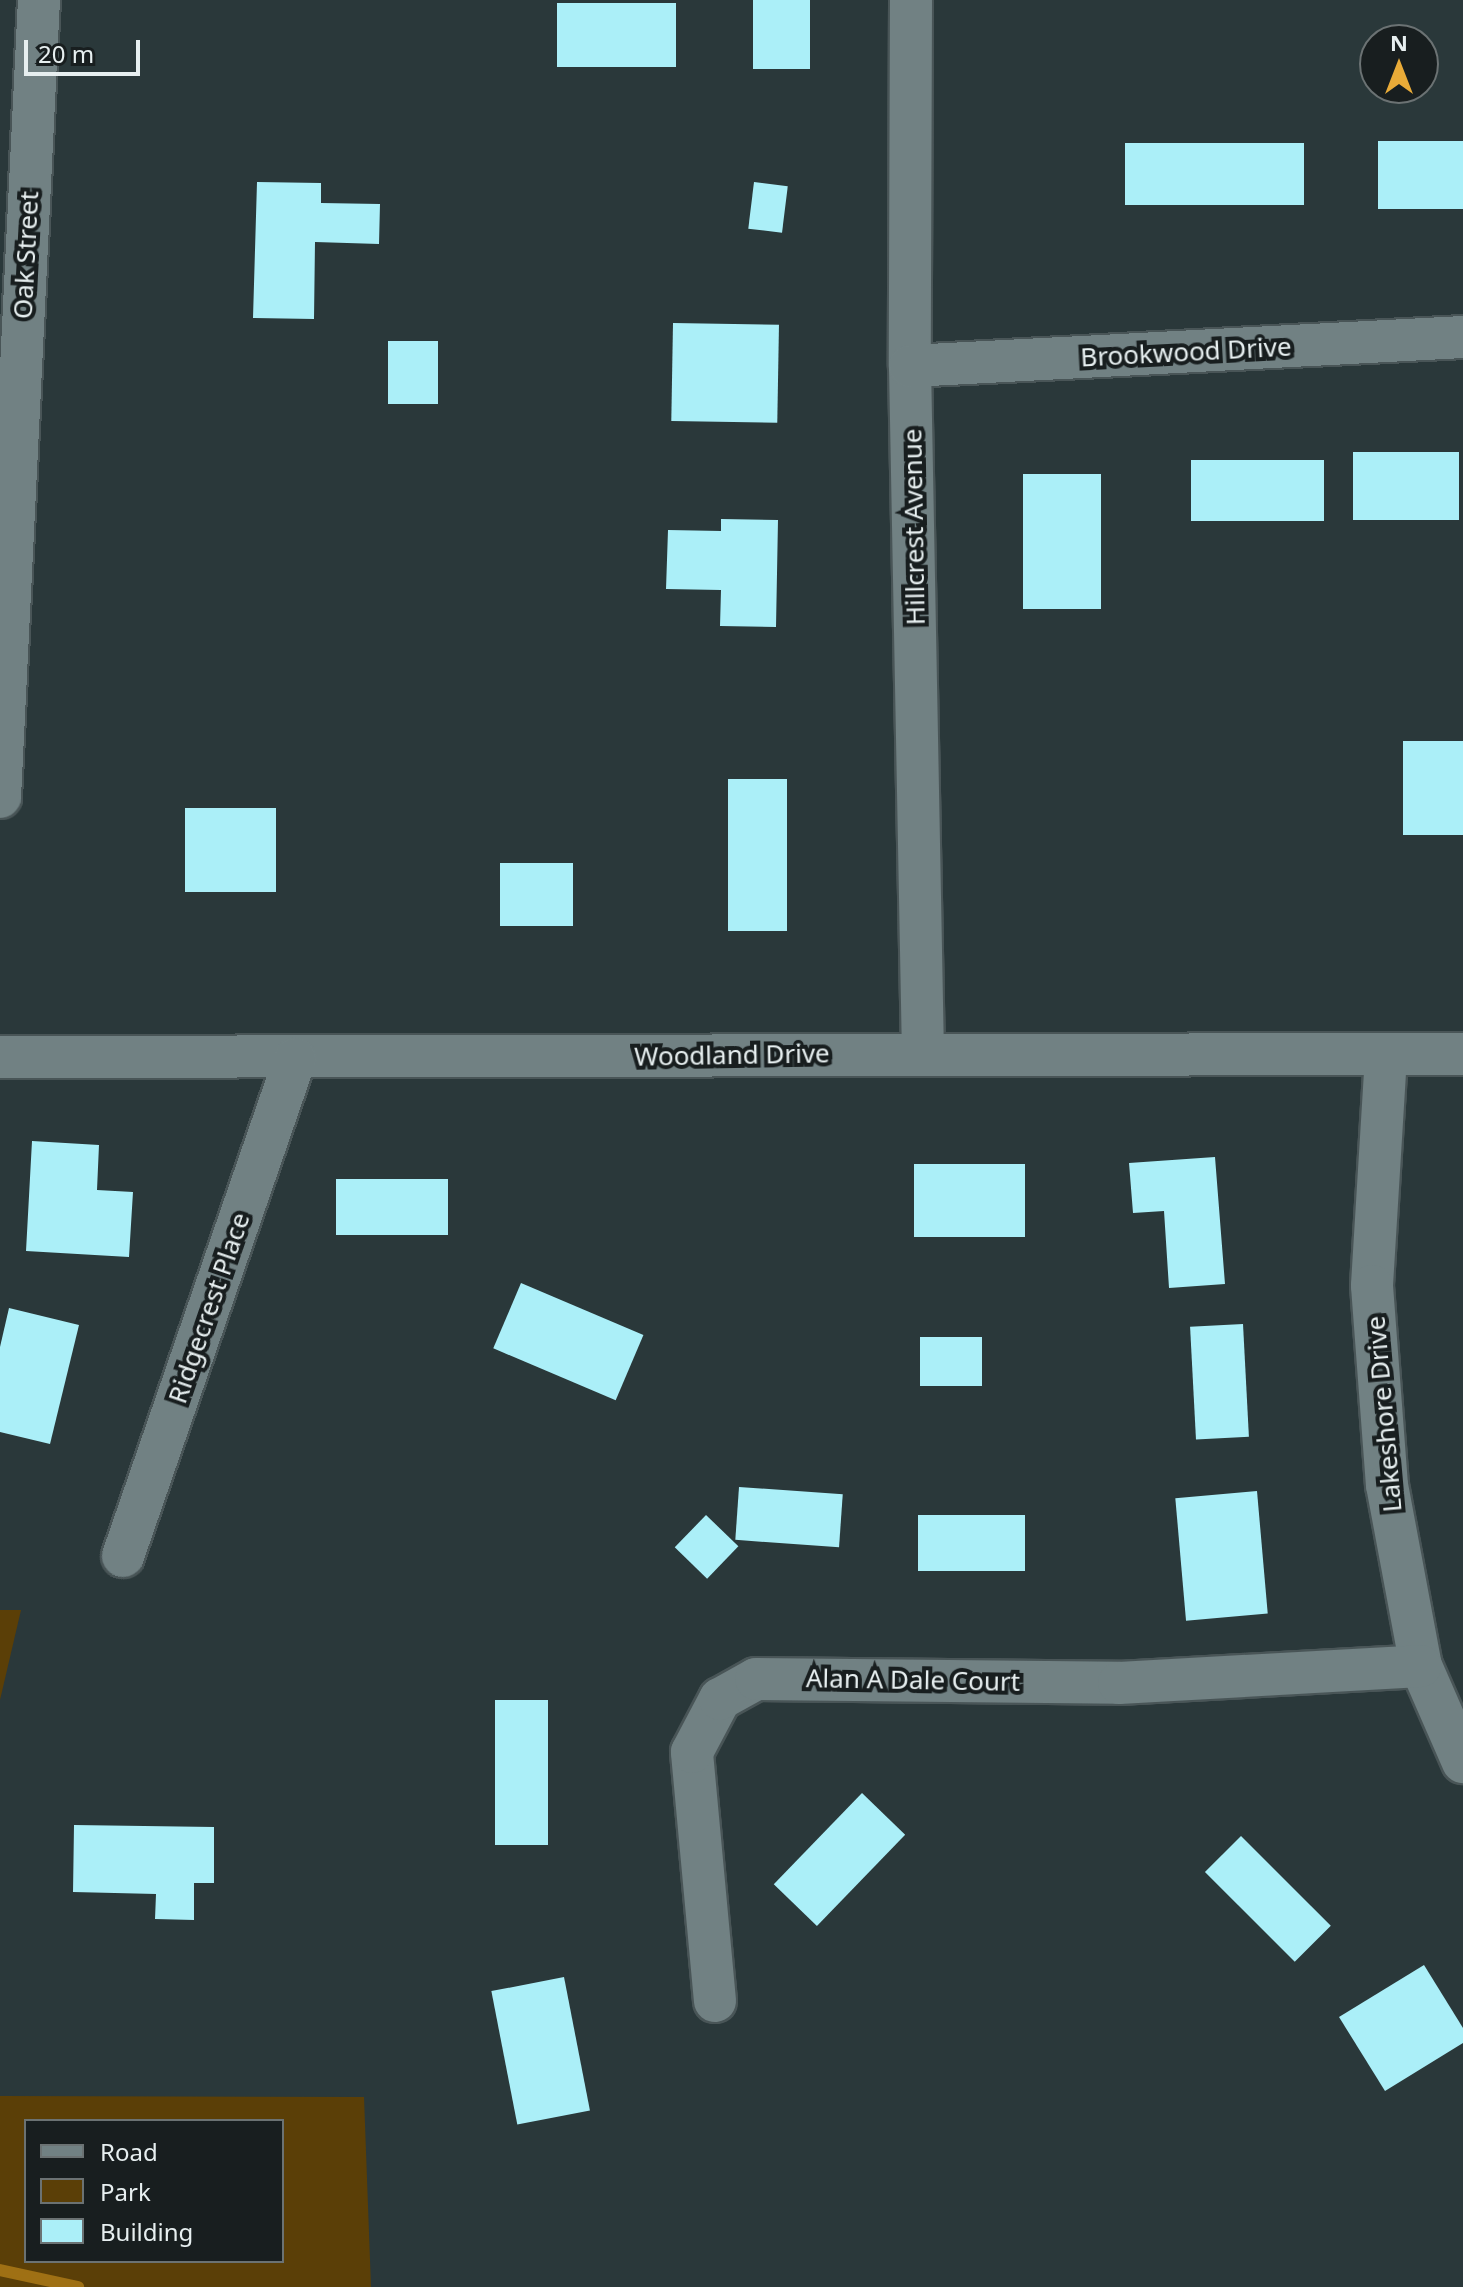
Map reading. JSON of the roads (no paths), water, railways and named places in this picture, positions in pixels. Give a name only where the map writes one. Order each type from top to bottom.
[{"type":"street","name":"Oak Street","points":[[0,797],[39,0]]},
{"type":"street","name":"Hillcrest Avenue","points":[[911,0],[910,366],[923,1053]]},
{"type":"street","name":"Brookwood Drive","points":[[910,366],[1463,337]]},
{"type":"street","name":"Woodland Drive","points":[[0,1057],[295,1059],[923,1053],[1463,1054]]},
{"type":"street","name":"Lakeshore Drive","points":[[1386,1056],[1372,1286],[1387,1485],[1421,1666],[1463,1762]]},
{"type":"street","name":"Ridgecrest Place","points":[[123,1556],[295,1059]]},
{"type":"street","name":"Alan A Dale Court","points":[[715,2001],[692,1752],[720,1699],[756,1679],[1119,1683],[1421,1666]]},
{"type":"waterway","points":[[0,2270],[78,2287]]}]
